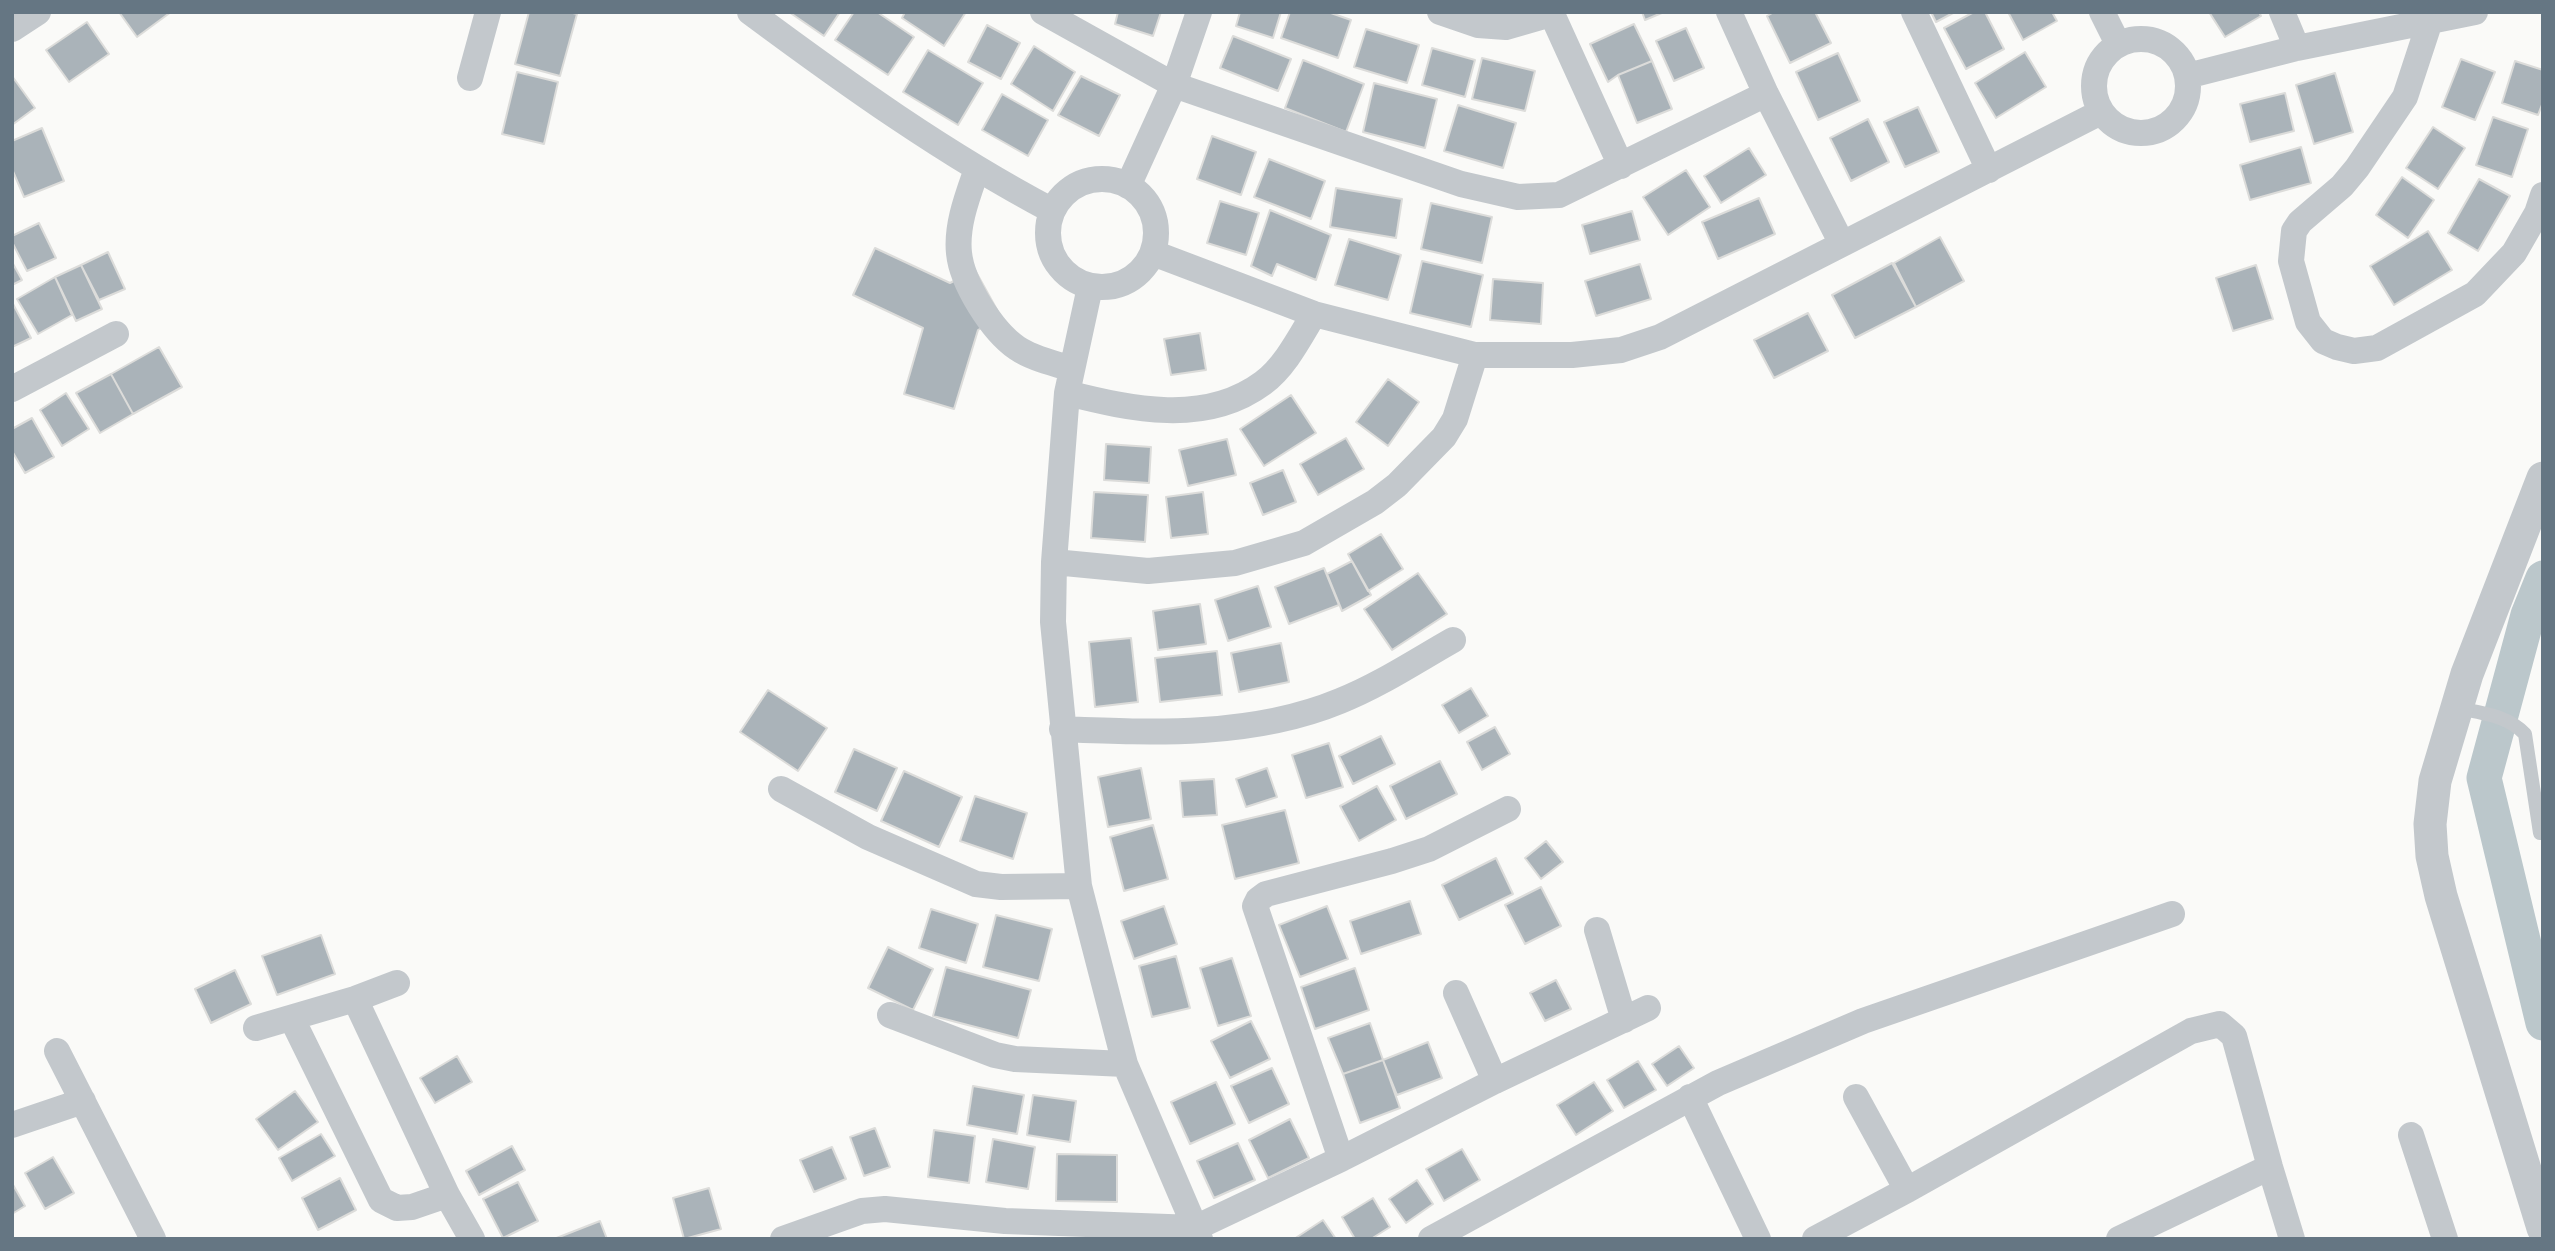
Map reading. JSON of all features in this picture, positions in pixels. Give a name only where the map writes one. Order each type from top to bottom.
[{"type":"street","points":[[12,29],[38,12]]},
{"type":"street","points":[[470,78],[488,12]]},
{"type":"street","points":[[750,12],[848,85],[977,169],[1051,210]]},
{"type":"street","points":[[1043,12],[1174,85],[1461,184],[1518,198],[1559,195],[1766,94]]},
{"type":"street","points":[[1128,186],[1174,85],[1199,12]]},
{"type":"street","points":[[1440,12],[1478,25],[1506,27],[1551,13],[1621,166]]},
{"type":"street","points":[[1729,12],[1766,94],[1842,244]]},
{"type":"street","points":[[1914,12],[1989,170]]},
{"type":"street","points":[[2102,12],[2118,44]]},
{"type":"street","points":[[2282,12],[2297,48]]},
{"type":"street","points":[[2187,76],[2297,48],[2466,13]]},
{"type":"street","points":[[2430,21],[2405,97],[2357,168],[2342,186],[2300,222],[2294,231],[2291,261],[2308,322],[2323,341],[2337,347],[2354,351],[2377,348],[2475,294],[2496,275],[2514,253],[2537,213],[2543,195]]},
{"type":"street","points":[[2147,38],[2173,51],[2182,62],[2187,76],[2188,92],[2183,108],[2173,121],[2159,130],[2143,133],[2127,131],[2112,124],[2101,112],[2095,98],[2095,74],[2106,54],[2118,44],[2132,39],[2147,38]]},
{"type":"street","points":[[1153,253],[1314,314],[1475,355],[1572,355],[1620,350],[1660,337],[2101,112]]},
{"type":"street","points":[[977,169],[960,232],[959,252],[964,274],[990,321],[1016,348],[1040,359],[1070,381],[1111,404],[1168,411],[1202,409],[1237,398],[1264,383],[1281,364],[1314,314]]},
{"type":"street","points":[[1093,179],[1111,180],[1128,186],[1143,198],[1153,215],[1157,234],[1153,253],[1143,270],[1128,282],[1109,288],[1090,287],[1072,279],[1058,266],[1049,248],[1047,229],[1051,210],[1062,195],[1076,184],[1093,179]]},
{"type":"street","points":[[1090,287],[1070,381],[1054,562],[1053,622],[1079,886],[1125,1064],[1197,1233]]},
{"type":"street","points":[[12,389],[116,334]]},
{"type":"street","points":[[1054,562],[1148,571],[1235,563],[1304,543],[1375,502],[1397,485],[1444,437],[1455,419],[1475,355]]},
{"type":"street","points":[[2543,478],[2455,708],[2435,781],[2430,824],[2432,856],[2441,896],[2543,1228]]},
{"type":"street","points":[[1062,729],[1134,732],[1234,729],[1309,712],[1364,690],[1453,640]]},
{"type":"street","points":[[781,789],[868,837],[976,884],[1002,887],[1079,886]]},
{"type":"street","points":[[1341,1159],[1255,906],[1266,894],[1430,849],[1508,809]]},
{"type":"street","points":[[1431,1239],[1718,1083],[1863,1021],[2172,914]]},
{"type":"street","points":[[1597,930],[1624,1020]]},
{"type":"street","points":[[256,1028],[355,999],[397,983]]},
{"type":"street","points":[[1456,993],[1495,1081]]},
{"type":"street","points":[[355,999],[447,1195],[472,1239]]},
{"type":"street","points":[[783,1239],[862,1211],[885,1209],[1008,1230],[1197,1233],[1495,1081],[1648,1008]]},
{"type":"street","points":[[890,1015],[995,1055],[1015,1059],[1125,1064]]},
{"type":"street","points":[[292,1019],[381,1200],[397,1208],[412,1208],[447,1195]]},
{"type":"street","points":[[1815,1239],[2191,1031],[2220,1024],[2234,1036],[2292,1239]]},
{"type":"street","points":[[57,1051],[153,1239]]},
{"type":"street","points":[[1690,1097],[1758,1239]]},
{"type":"street","points":[[1856,1097],[1907,1190]]},
{"type":"street","points":[[12,1125],[83,1101]]},
{"type":"street","points":[[2412,1135],[2445,1239]]},
{"type":"street","points":[[2129,1236],[2270,1167]]},
{"type":"lane","points":[[2455,708],[2505,719],[2525,734],[2540,834]]},
{"type":"building","points":[[119,12],[171,12],[137,37]]},
{"type":"building","points":[[529,12],[577,14],[560,76],[515,64]]},
{"type":"building","points":[[789,12],[840,12],[824,36]]},
{"type":"building","points":[[854,12],[877,12],[914,37],[888,75],[835,40]]},
{"type":"building","points":[[905,12],[966,12],[944,46],[902,18]]},
{"type":"building","points":[[1118,12],[1161,12],[1153,36],[1115,24]]},
{"type":"building","points":[[1240,12],[1281,12],[1273,38],[1236,26]]},
{"type":"building","points":[[1290,12],[1328,12],[1351,20],[1338,58],[1281,38]]},
{"type":"building","points":[[1642,12],[1664,12],[1645,20]]},
{"type":"building","points":[[1774,12],[1815,12],[1831,43],[1790,63],[1767,16]]},
{"type":"building","points":[[1931,12],[1955,12],[1936,22]]},
{"type":"building","points":[[1974,12],[1985,12],[2004,49],[1966,69],[1944,28]]},
{"type":"building","points":[[2008,12],[2052,12],[2057,21],[2023,40]]},
{"type":"building","points":[[2209,12],[2259,12],[2261,16],[2225,37]]},
{"type":"building","points":[[87,22],[109,54],[69,82],[46,50]]},
{"type":"building","points":[[1634,24],[1652,61],[1608,82],[1590,44]]},
{"type":"building","points":[[987,25],[1020,43],[1001,79],[968,62]]},
{"type":"building","points":[[1686,28],[1704,68],[1674,81],[1656,41]]},
{"type":"building","points":[[1366,29],[1419,45],[1407,83],[1354,67]]},
{"type":"building","points":[[1233,36],[1291,59],[1278,91],[1220,68]]},
{"type":"building","points":[[1034,46],[1075,72],[1053,111],[1011,84]]},
{"type":"building","points":[[1432,48],[1475,60],[1465,97],[1422,85]]},
{"type":"building","points":[[928,50],[983,83],[958,125],[903,92]]},
{"type":"building","points":[[2025,52],[2046,87],[1996,118],[1975,83]]},
{"type":"building","points":[[1838,53],[1860,101],[1818,120],[1796,72]]},
{"type":"building","points":[[1482,58],[1535,71],[1525,111],[1472,99]]},
{"type":"building","points":[[2461,59],[2495,72],[2475,120],[2442,107]]},
{"type":"building","points":[[1303,60],[1364,84],[1346,132],[1285,108]]},
{"type":"building","points":[[1652,61],[1672,109],[1637,123],[1618,75]]},
{"type":"building","points":[[2515,61],[2543,70],[2543,102],[2538,115],[2502,103]]},
{"type":"building","points":[[517,72],[558,82],[544,144],[502,134]]},
{"type":"building","points":[[2335,73],[2353,132],[2314,144],[2296,85]]},
{"type":"building","points":[[12,76],[35,108],[12,125]]},
{"type":"building","points":[[1081,76],[1120,95],[1099,136],[1058,115]]},
{"type":"building","points":[[1374,83],[1437,99],[1425,148],[1363,132]]},
{"type":"building","points":[[2285,93],[2294,131],[2250,142],[2240,104]]},
{"type":"building","points":[[1002,94],[1048,120],[1028,156],[982,130]]},
{"type":"building","points":[[1458,105],[1516,123],[1503,168],[1444,151]]},
{"type":"building","points":[[1918,107],[1939,152],[1905,167],[1884,122]]},
{"type":"building","points":[[2493,117],[2528,129],[2512,177],[2476,165]]},
{"type":"building","points":[[1868,119],[1889,162],[1851,181],[1830,138]]},
{"type":"building","points":[[2433,127],[2465,148],[2438,189],[2406,168]]},
{"type":"building","points":[[42,128],[64,181],[24,197],[12,169],[12,141]]},
{"type":"building","points":[[1212,136],[1256,152],[1241,195],[1197,179]]},
{"type":"building","points":[[2301,147],[2311,183],[2250,200],[2240,165]]},
{"type":"building","points":[[1749,148],[1766,175],[1721,203],[1704,176]]},
{"type":"building","points":[[1269,159],[1325,181],[1311,219],[1254,197]]},
{"type":"building","points":[[1686,170],[1710,207],[1668,235],[1643,197]]},
{"type":"building","points":[[2402,177],[2434,200],[2408,238],[2376,215]]},
{"type":"building","points":[[2479,179],[2510,196],[2478,251],[2448,233]]},
{"type":"building","points":[[1336,188],[1402,199],[1396,238],[1330,227]]},
{"type":"building","points":[[1759,198],[1775,234],[1718,259],[1702,222]]},
{"type":"building","points":[[1220,201],[1259,213],[1246,255],[1207,243]]},
{"type":"building","points":[[1431,203],[1492,217],[1482,263],[1421,249]]},
{"type":"building","points":[[1270,210],[1331,235],[1316,280],[1277,264],[1272,276],[1251,266]]},
{"type":"building","points":[[1632,211],[1640,240],[1590,254],[1582,225]]},
{"type":"building","points":[[39,223],[56,258],[27,271],[12,242],[12,236]]},
{"type":"building","points":[[2428,231],[2452,270],[2394,305],[2370,266]]},
{"type":"building","points":[[1940,237],[1964,281],[1916,307],[1894,263]]},
{"type":"building","points":[[1349,239],[1401,255],[1388,300],[1335,285]]},
{"type":"building","points":[[875,248],[950,283],[975,270],[1001,317],[978,330],[954,409],[904,394],[923,328],[853,295]]},
{"type":"building","points":[[108,252],[125,289],[99,300],[81,265]]},
{"type":"building","points":[[1422,261],[1483,275],[1471,327],[1410,313]]},
{"type":"building","points":[[12,262],[22,280],[12,285]]},
{"type":"building","points":[[1892,263],[1916,307],[1855,338],[1832,295]]},
{"type":"building","points":[[1640,264],[1651,299],[1596,316],[1585,281]]},
{"type":"building","points":[[81,265],[102,309],[76,321],[55,277]]},
{"type":"building","points":[[2256,265],[2273,319],[2233,331],[2216,278]]},
{"type":"building","points":[[55,277],[72,315],[38,334],[17,299]]},
{"type":"building","points":[[1493,279],[1543,283],[1541,324],[1490,320]]},
{"type":"building","points":[[12,302],[31,338],[12,347]]},
{"type":"building","points":[[1808,313],[1828,351],[1774,378],[1754,340]]},
{"type":"building","points":[[1200,333],[1206,370],[1171,375],[1164,339]]},
{"type":"building","points":[[159,347],[182,387],[133,414],[111,374]]},
{"type":"building","points":[[111,374],[133,414],[100,433],[76,393]]},
{"type":"building","points":[[1388,379],[1419,402],[1388,446],[1356,422]]},
{"type":"building","points":[[66,393],[89,429],[62,446],[40,410]]},
{"type":"building","points":[[1291,395],[1316,433],[1264,466],[1240,429]]},
{"type":"building","points":[[32,418],[54,457],[25,473],[12,451],[12,429]]},
{"type":"building","points":[[1346,438],[1364,469],[1318,495],[1300,464]]},
{"type":"building","points":[[1227,439],[1236,475],[1188,486],[1179,450]]},
{"type":"building","points":[[1106,444],[1151,447],[1149,483],[1104,480]]},
{"type":"building","points":[[1283,470],[1296,502],[1263,515],[1250,483]]},
{"type":"building","points":[[1094,492],[1148,495],[1145,542],[1091,538]]},
{"type":"building","points":[[1203,492],[1208,534],[1171,538],[1166,497]]},
{"type":"building","points":[[1381,534],[1403,569],[1368,591],[1348,554]]},
{"type":"building","points":[[1352,561],[1371,595],[1342,611],[1327,574]]},
{"type":"building","points":[[1324,568],[1339,605],[1289,624],[1275,587]]},
{"type":"building","points":[[1418,573],[1447,614],[1392,650],[1364,609]]},
{"type":"building","points":[[1258,586],[1271,627],[1228,641],[1215,600]]},
{"type":"building","points":[[1200,604],[1206,644],[1158,650],[1153,611]]},
{"type":"building","points":[[1131,638],[1138,702],[1095,707],[1089,642]]},
{"type":"building","points":[[1281,643],[1289,682],[1239,692],[1231,653]]},
{"type":"building","points":[[1217,651],[1222,695],[1160,702],[1155,658]]},
{"type":"building","points":[[1471,688],[1488,716],[1459,733],[1442,705]]},
{"type":"building","points":[[768,690],[827,728],[798,771],[740,732]]},
{"type":"building","points":[[1495,727],[1510,754],[1482,770],[1467,742]]},
{"type":"building","points":[[1381,736],[1395,764],[1353,784],[1339,756]]},
{"type":"building","points":[[1329,743],[1343,787],[1306,798],[1292,755]]},
{"type":"building","points":[[854,749],[897,768],[877,811],[835,792]]},
{"type":"building","points":[[1440,761],[1457,794],[1406,819],[1390,786]]},
{"type":"building","points":[[1141,768],[1151,819],[1108,827],[1098,777]]},
{"type":"building","points":[[1267,768],[1277,797],[1246,807],[1236,779]]},
{"type":"building","points":[[904,771],[962,797],[939,847],[881,821]]},
{"type":"building","points":[[1214,779],[1217,815],[1183,817],[1180,781]]},
{"type":"building","points":[[1377,786],[1396,820],[1359,841],[1340,806]]},
{"type":"building","points":[[975,796],[1027,813],[1013,859],[960,841]]},
{"type":"building","points":[[1285,810],[1299,863],[1235,879],[1222,825]]},
{"type":"building","points":[[1153,825],[1168,879],[1124,891],[1110,837]]},
{"type":"building","points":[[1546,841],[1563,862],[1541,879],[1525,858]]},
{"type":"building","points":[[1496,858],[1513,894],[1459,920],[1442,885]]},
{"type":"building","points":[[1541,887],[1561,926],[1525,944],[1505,905]]},
{"type":"building","points":[[1410,901],[1421,934],[1361,954],[1350,921]]},
{"type":"building","points":[[1164,906],[1177,944],[1134,959],[1121,921]]},
{"type":"building","points":[[1327,906],[1348,959],[1300,977],[1279,925]]},
{"type":"building","points":[[931,909],[978,924],[966,963],[919,948]]},
{"type":"building","points":[[996,915],[1052,929],[1039,981],[983,967]]},
{"type":"building","points":[[321,935],[335,974],[277,995],[262,956]]},
{"type":"building","points":[[888,947],[933,969],[913,1010],[868,988]]},
{"type":"building","points":[[1176,956],[1190,1008],[1152,1017],[1139,966]]},
{"type":"building","points":[[1232,958],[1251,1016],[1218,1026],[1200,968]]},
{"type":"building","points":[[946,967],[1031,990],[1018,1038],[933,1016]]},
{"type":"building","points":[[1355,968],[1369,1010],[1315,1029],[1301,987]]},
{"type":"building","points":[[235,970],[251,1004],[211,1023],[195,989]]},
{"type":"building","points":[[1556,980],[1571,1009],[1545,1021],[1530,993]]},
{"type":"building","points":[[1251,1021],[1270,1059],[1230,1078],[1211,1041]]},
{"type":"building","points":[[1370,1023],[1383,1060],[1343,1074],[1328,1038]]},
{"type":"building","points":[[1428,1042],[1442,1078],[1397,1095],[1383,1060]]},
{"type":"building","points":[[1679,1046],[1694,1068],[1667,1086],[1652,1064]]},
{"type":"building","points":[[457,1056],[472,1082],[435,1103],[420,1078]]},
{"type":"building","points":[[1383,1060],[1400,1108],[1360,1123],[1343,1074]]},
{"type":"building","points":[[1638,1061],[1656,1090],[1624,1108],[1607,1080]]},
{"type":"building","points":[[1272,1068],[1289,1104],[1249,1123],[1231,1086]]},
{"type":"building","points":[[1216,1082],[1235,1124],[1190,1144],[1171,1102]]},
{"type":"building","points":[[1594,1082],[1613,1111],[1576,1135],[1557,1105]]},
{"type":"building","points":[[973,1086],[1024,1095],[1017,1134],[967,1125]]},
{"type":"building","points":[[295,1091],[318,1122],[278,1150],[256,1119]]},
{"type":"building","points":[[1033,1095],[1076,1101],[1070,1142],[1027,1135]]},
{"type":"building","points":[[1290,1119],[1309,1158],[1268,1178],[1249,1140]]},
{"type":"building","points":[[875,1128],[890,1167],[864,1176],[850,1137]]},
{"type":"building","points":[[934,1130],[975,1136],[969,1183],[928,1177]]},
{"type":"building","points":[[321,1134],[335,1156],[292,1181],[279,1158]]},
{"type":"building","points":[[993,1139],[1035,1147],[1028,1189],[986,1182]]},
{"type":"building","points":[[1238,1143],[1255,1180],[1214,1198],[1197,1161]]},
{"type":"building","points":[[512,1146],[525,1170],[479,1195],[466,1171]]},
{"type":"building","points":[[832,1147],[846,1179],[814,1192],[800,1160]]},
{"type":"building","points":[[1462,1149],[1480,1180],[1444,1201],[1426,1169]]},
{"type":"building","points":[[1057,1154],[1117,1155],[1117,1202],[1056,1201]]},
{"type":"building","points":[[53,1157],[74,1193],[45,1209],[25,1173]]},
{"type":"building","points":[[340,1178],[356,1210],[318,1230],[302,1198]]},
{"type":"building","points":[[1417,1180],[1433,1204],[1406,1223],[1389,1199]]},
{"type":"building","points":[[518,1182],[538,1221],[503,1238],[483,1199]]},
{"type":"building","points":[[12,1183],[25,1206],[12,1214]]},
{"type":"building","points":[[709,1188],[721,1229],[684,1239],[673,1198]]},
{"type":"building","points":[[1373,1198],[1390,1227],[1371,1239],[1355,1239],[1342,1217]]},
{"type":"building","points":[[1323,1220],[1336,1239],[1294,1239]]},
{"type":"building","points":[[600,1221],[607,1239],[554,1239]]},
{"type":"waterway","points":[[2543,578],[2528,615],[2484,778],[2543,1023]]}]
